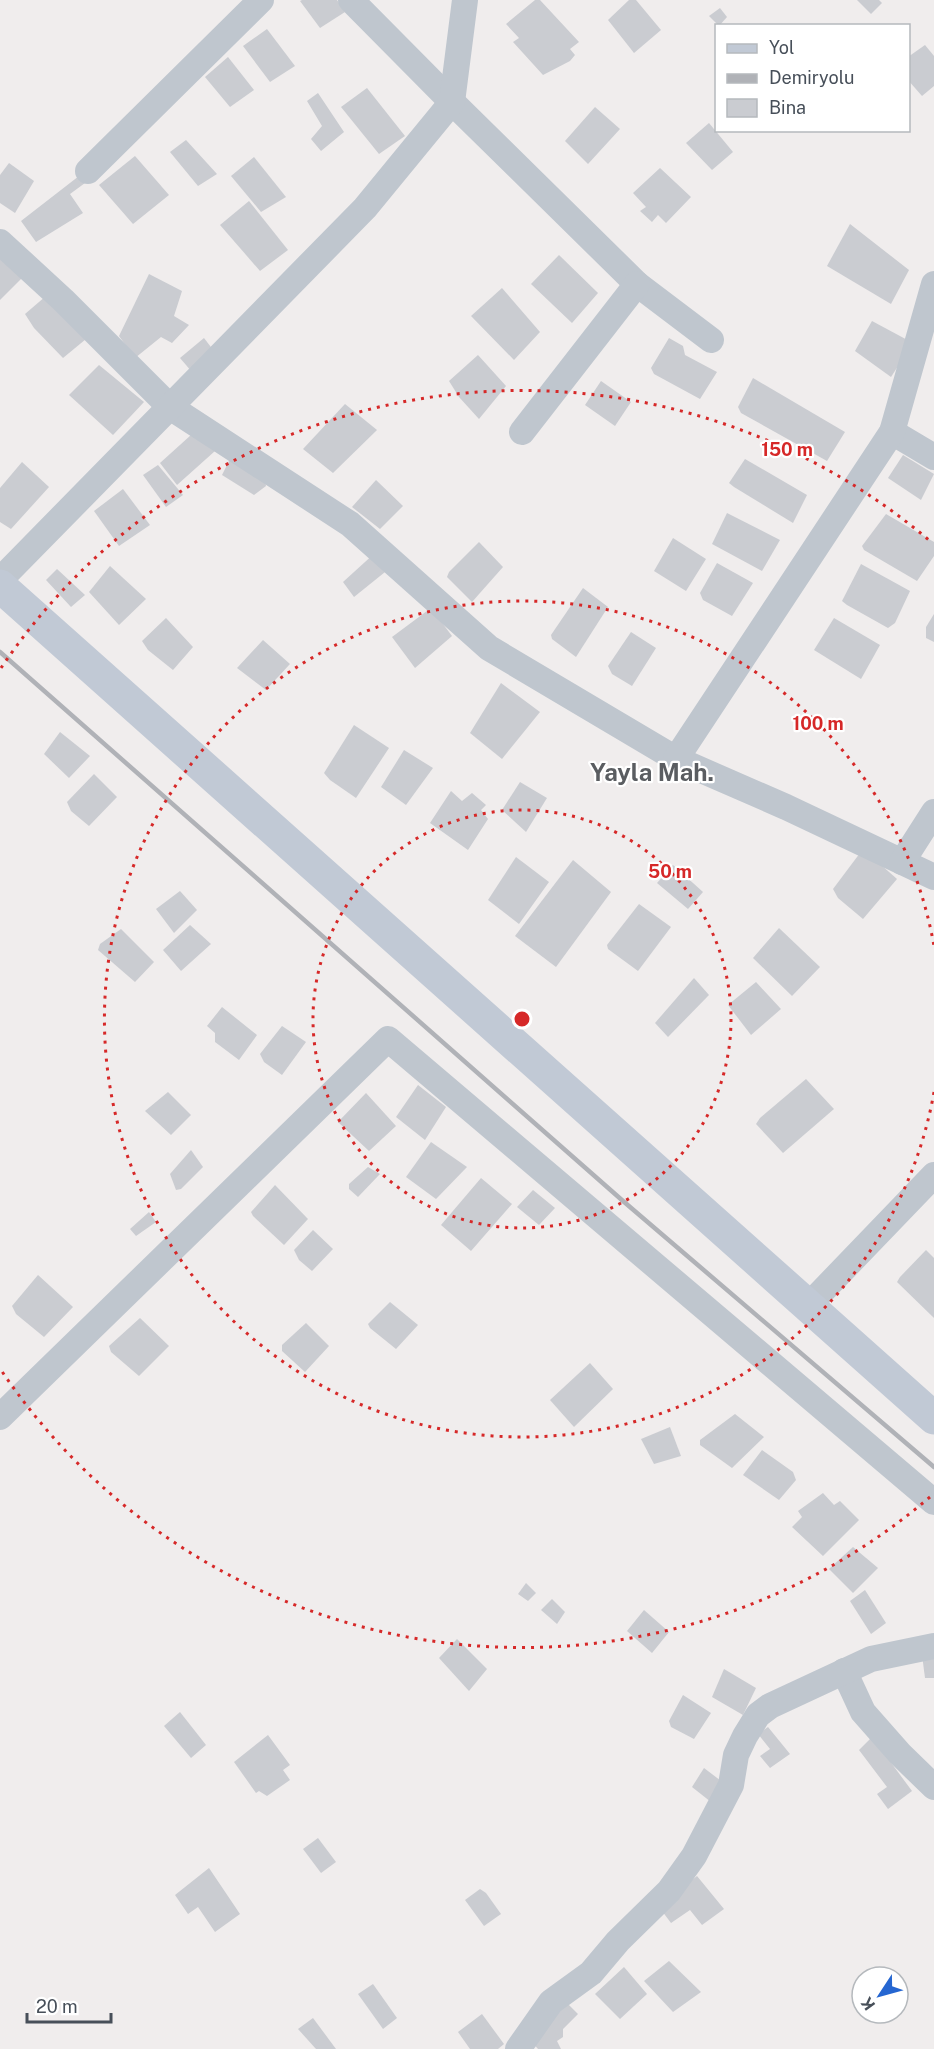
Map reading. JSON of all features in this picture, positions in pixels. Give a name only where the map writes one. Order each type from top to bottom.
[{"type":"street","points":[[88,171],[261,0]]},
{"type":"street","points":[[351,0],[637,284],[711,340]]},
{"type":"street","points":[[0,580],[365,208],[452,102],[465,0]]},
{"type":"street","points":[[0,242],[63,300],[170,407],[350,524],[489,648],[676,759],[934,877]]},
{"type":"street","points":[[522,432],[637,284]]},
{"type":"street","points":[[676,759],[892,432],[934,284]]},
{"type":"street","points":[[892,432],[934,457]]},
{"type":"street","points":[[0,586],[934,1418]]},
{"type":"street","points":[[903,862],[934,812]]},
{"type":"street","points":[[0,1417],[388,1039],[934,1502]]},
{"type":"street","points":[[808,1306],[934,1175]]},
{"type":"street","points":[[518,2049],[550,2002],[591,1972],[618,1941],[669,1891],[694,1856],[730,1785],[736,1755],[758,1715],[770,1706],[871,1659],[934,1646]]},
{"type":"street","points":[[844,1671],[863,1712],[900,1754],[934,1787]]},
{"type":"building","points":[[337,0],[345,12],[320,28],[300,1]]},
{"type":"building","points":[[535,0],[540,0],[579,42],[570,49],[575,55],[570,61],[543,75],[513,42],[519,38],[506,24]]},
{"type":"building","points":[[629,0],[636,0],[661,30],[634,53],[608,20]]},
{"type":"building","points":[[857,0],[879,0],[882,3],[871,14]]},
{"type":"building","points":[[720,8],[727,17],[721,24],[717,24],[709,16]]},
{"type":"building","points":[[267,29],[295,66],[270,82],[243,46]]},
{"type":"building","points":[[925,45],[934,56],[934,86],[922,96],[910,82],[910,56]]},
{"type":"building","points":[[228,57],[254,90],[230,107],[205,77]]},
{"type":"building","points":[[367,88],[405,136],[379,154],[341,107]]},
{"type":"building","points":[[318,93],[344,132],[321,151],[311,139],[322,126],[307,101]]},
{"type":"building","points":[[595,107],[620,129],[588,164],[565,141]]},
{"type":"building","points":[[709,123],[733,152],[712,170],[686,143]]},
{"type":"building","points":[[186,140],[217,174],[198,186],[170,152]]},
{"type":"building","points":[[135,156],[169,195],[133,224],[99,185]]},
{"type":"building","points":[[254,157],[286,197],[261,212],[231,176]]},
{"type":"building","points":[[9,163],[34,181],[15,213],[0,203],[0,175]]},
{"type":"building","points":[[660,168],[691,197],[666,223],[658,215],[652,222],[640,211],[646,207],[633,193]]},
{"type":"building","points":[[79,176],[85,183],[70,194],[83,213],[36,242],[21,221]]},
{"type":"building","points":[[249,201],[288,250],[260,271],[220,225]]},
{"type":"building","points":[[850,224],[909,270],[891,304],[827,266]]},
{"type":"building","points":[[0,253],[25,275],[0,300]]},
{"type":"building","points":[[559,255],[598,293],[572,323],[531,284]]},
{"type":"building","points":[[149,274],[182,291],[174,316],[189,325],[172,343],[161,337],[135,358],[119,336]]},
{"type":"building","points":[[502,288],[540,332],[514,360],[471,316]]},
{"type":"building","points":[[46,296],[86,339],[63,358],[34,328],[25,314]]},
{"type":"building","points":[[872,321],[913,343],[891,377],[855,351]]},
{"type":"building","points":[[204,338],[217,355],[192,372],[180,358]]},
{"type":"building","points":[[669,338],[683,346],[685,355],[717,372],[700,399],[654,374],[651,368]]},
{"type":"building","points":[[478,355],[506,386],[479,419],[459,397],[449,381]]},
{"type":"building","points":[[99,365],[144,402],[113,435],[69,395]]},
{"type":"building","points":[[753,378],[845,432],[827,461],[741,413],[738,407]]},
{"type":"building","points":[[601,381],[631,402],[615,426],[585,405]]},
{"type":"building","points":[[345,404],[377,430],[333,473],[303,449]]},
{"type":"building","points":[[191,435],[215,451],[177,485],[160,463]]},
{"type":"building","points":[[903,455],[934,474],[921,500],[888,478]]},
{"type":"building","points":[[231,457],[265,480],[266,486],[254,495],[222,475]]},
{"type":"building","points":[[745,459],[807,495],[793,523],[729,483]]},
{"type":"building","points":[[22,462],[49,487],[11,529],[0,522],[0,488]]},
{"type":"building","points":[[158,465],[183,495],[166,507],[143,475]]},
{"type":"building","points":[[376,480],[403,506],[380,529],[352,507]]},
{"type":"building","points":[[123,489],[150,525],[119,546],[94,511]]},
{"type":"building","points":[[727,513],[780,540],[762,571],[712,544]]},
{"type":"building","points":[[886,514],[934,542],[934,556],[917,581],[864,550],[862,546]]},
{"type":"building","points":[[673,538],[706,559],[686,591],[654,571]]},
{"type":"building","points":[[479,542],[503,567],[472,602],[447,577],[449,572]]},
{"type":"building","points":[[376,552],[390,568],[354,597],[343,582]]},
{"type":"building","points":[[717,563],[753,583],[732,616],[703,600],[700,593]]},
{"type":"building","points":[[861,564],[910,591],[895,623],[888,628],[842,601]]},
{"type":"building","points":[[110,566],[146,599],[119,625],[89,592]]},
{"type":"building","points":[[57,569],[85,595],[71,607],[46,580]]},
{"type":"building","points":[[583,588],[608,607],[576,657],[552,639],[551,635]]},
{"type":"building","points":[[431,608],[452,636],[415,668],[392,637]]},
{"type":"building","points":[[934,614],[934,642],[926,638],[926,627]]},
{"type":"building","points":[[166,618],[193,647],[173,670],[148,650],[142,641]]},
{"type":"building","points":[[834,618],[880,645],[861,679],[814,650]]},
{"type":"building","points":[[631,632],[656,648],[632,686],[612,674],[608,666]]},
{"type":"building","points":[[263,640],[290,664],[266,690],[237,668]]},
{"type":"building","points":[[501,683],[540,712],[502,759],[470,733]]},
{"type":"building","points":[[354,725],[389,748],[356,798],[330,780],[324,773]]},
{"type":"building","points":[[60,732],[90,756],[69,778],[44,754]]},
{"type":"building","points":[[404,750],[433,768],[406,805],[381,787]]},
{"type":"building","points":[[94,774],[117,797],[89,826],[71,811],[67,802]]},
{"type":"building","points":[[520,782],[547,798],[526,832],[502,810]]},
{"type":"building","points":[[451,791],[462,801],[472,793],[486,805],[481,810],[488,819],[468,850],[430,823]]},
{"type":"building","points":[[863,849],[897,879],[863,919],[838,898],[833,889]]},
{"type":"building","points":[[516,857],[549,882],[519,924],[488,900]]},
{"type":"building","points":[[573,860],[611,892],[556,967],[515,936]]},
{"type":"building","points":[[673,865],[703,892],[688,909],[657,883]]},
{"type":"building","points":[[180,891],[197,910],[174,933],[156,909]]},
{"type":"building","points":[[639,904],[671,927],[638,971],[608,949],[607,945]]},
{"type":"building","points":[[190,925],[211,944],[181,971],[163,950]]},
{"type":"building","points":[[779,928],[820,967],[792,996],[753,958]]},
{"type":"building","points":[[121,929],[154,962],[135,982],[98,950],[100,944]]},
{"type":"building","points":[[694,978],[709,995],[668,1037],[655,1023]]},
{"type":"building","points":[[756,982],[781,1009],[751,1035],[728,1005]]},
{"type":"building","points":[[222,1007],[257,1035],[239,1060],[215,1042],[215,1033],[207,1026]]},
{"type":"building","points":[[282,1026],[306,1042],[282,1075],[264,1062],[260,1054]]},
{"type":"building","points":[[806,1079],[834,1109],[783,1153],[756,1124]]},
{"type":"building","points":[[418,1085],[446,1107],[425,1140],[396,1117]]},
{"type":"building","points":[[168,1092],[191,1115],[171,1135],[145,1111]]},
{"type":"building","points":[[366,1093],[396,1126],[369,1151],[338,1122]]},
{"type":"building","points":[[431,1142],[467,1167],[436,1199],[406,1177]]},
{"type":"building","points":[[191,1150],[203,1167],[181,1189],[176,1190],[170,1174]]},
{"type":"building","points":[[368,1167],[380,1174],[358,1197],[349,1189],[349,1184]]},
{"type":"building","points":[[481,1178],[512,1204],[471,1251],[441,1225]]},
{"type":"building","points":[[275,1185],[308,1219],[284,1245],[251,1212]]},
{"type":"building","points":[[533,1190],[555,1208],[539,1225],[517,1207]]},
{"type":"building","points":[[149,1212],[156,1222],[136,1236],[130,1229]]},
{"type":"building","points":[[313,1230],[333,1249],[312,1271],[299,1260],[294,1250]]},
{"type":"building","points":[[926,1250],[934,1258],[934,1318],[897,1282]]},
{"type":"building","points":[[38,1275],[73,1307],[44,1337],[16,1314],[12,1306]]},
{"type":"building","points":[[390,1302],[418,1325],[396,1349],[368,1324]]},
{"type":"building","points":[[140,1318],[169,1346],[139,1376],[111,1352],[109,1346]]},
{"type":"building","points":[[306,1323],[329,1346],[305,1372],[282,1351],[282,1345]]},
{"type":"building","points":[[590,1363],[613,1389],[574,1427],[550,1400]]},
{"type":"building","points":[[735,1414],[764,1437],[732,1468],[700,1445],[700,1440]]},
{"type":"building","points":[[670,1427],[681,1456],[654,1464],[641,1439]]},
{"type":"building","points":[[762,1450],[793,1472],[796,1480],[779,1500],[743,1475]]},
{"type":"building","points":[[823,1493],[834,1505],[840,1501],[859,1520],[823,1556],[792,1527],[802,1517],[798,1511]]},
{"type":"building","points":[[853,1547],[878,1568],[853,1593],[829,1569]]},
{"type":"building","points":[[526,1583],[536,1593],[528,1601],[518,1594]]},
{"type":"building","points":[[865,1590],[886,1623],[871,1634],[850,1601]]},
{"type":"building","points":[[552,1599],[565,1612],[557,1624],[541,1610]]},
{"type":"building","points":[[644,1610],[669,1632],[652,1653],[627,1631]]},
{"type":"building","points":[[457,1639],[487,1669],[469,1691],[439,1658]]},
{"type":"building","points":[[934,1654],[934,1678],[925,1678],[922,1655]]},
{"type":"building","points":[[724,1669],[756,1688],[743,1715],[712,1697]]},
{"type":"building","points":[[683,1695],[711,1713],[694,1739],[671,1727],[669,1721]]},
{"type":"building","points":[[180,1712],[206,1745],[191,1758],[164,1726]]},
{"type":"building","points":[[768,1727],[790,1754],[770,1768],[760,1756],[770,1749],[758,1734]]},
{"type":"building","points":[[268,1735],[290,1765],[283,1770],[290,1780],[267,1796],[259,1791],[256,1793],[234,1762]]},
{"type":"building","points":[[872,1737],[912,1791],[888,1809],[877,1794],[887,1787],[859,1750]]},
{"type":"building","points":[[704,1768],[725,1784],[711,1802],[692,1787]]},
{"type":"building","points":[[318,1838],[336,1862],[321,1873],[303,1849]]},
{"type":"building","points":[[209,1868],[240,1914],[215,1932],[198,1907],[188,1914],[175,1895]]},
{"type":"building","points":[[697,1876],[724,1909],[702,1925],[690,1910],[671,1923],[659,1907]]},
{"type":"building","points":[[480,1889],[486,1893],[501,1914],[484,1926],[465,1900]]},
{"type":"building","points":[[669,1961],[701,1992],[673,2012],[644,1981]]},
{"type":"building","points":[[624,1967],[647,1994],[620,2019],[595,1994]]},
{"type":"building","points":[[373,1984],[397,2018],[383,2029],[358,1994]]},
{"type":"building","points":[[565,2001],[578,2014],[563,2029],[563,2037],[557,2041],[561,2049],[538,2049],[531,2041]]},
{"type":"building","points":[[482,2014],[504,2044],[498,2049],[470,2049],[458,2032]]},
{"type":"building","points":[[313,2018],[336,2049],[316,2049],[298,2029]]},
{"type":"railway","points":[[0,652],[623,1201],[934,1467]]},
{"type":"district","name":"Yayla Mah.","points":[[652,772]]}]
